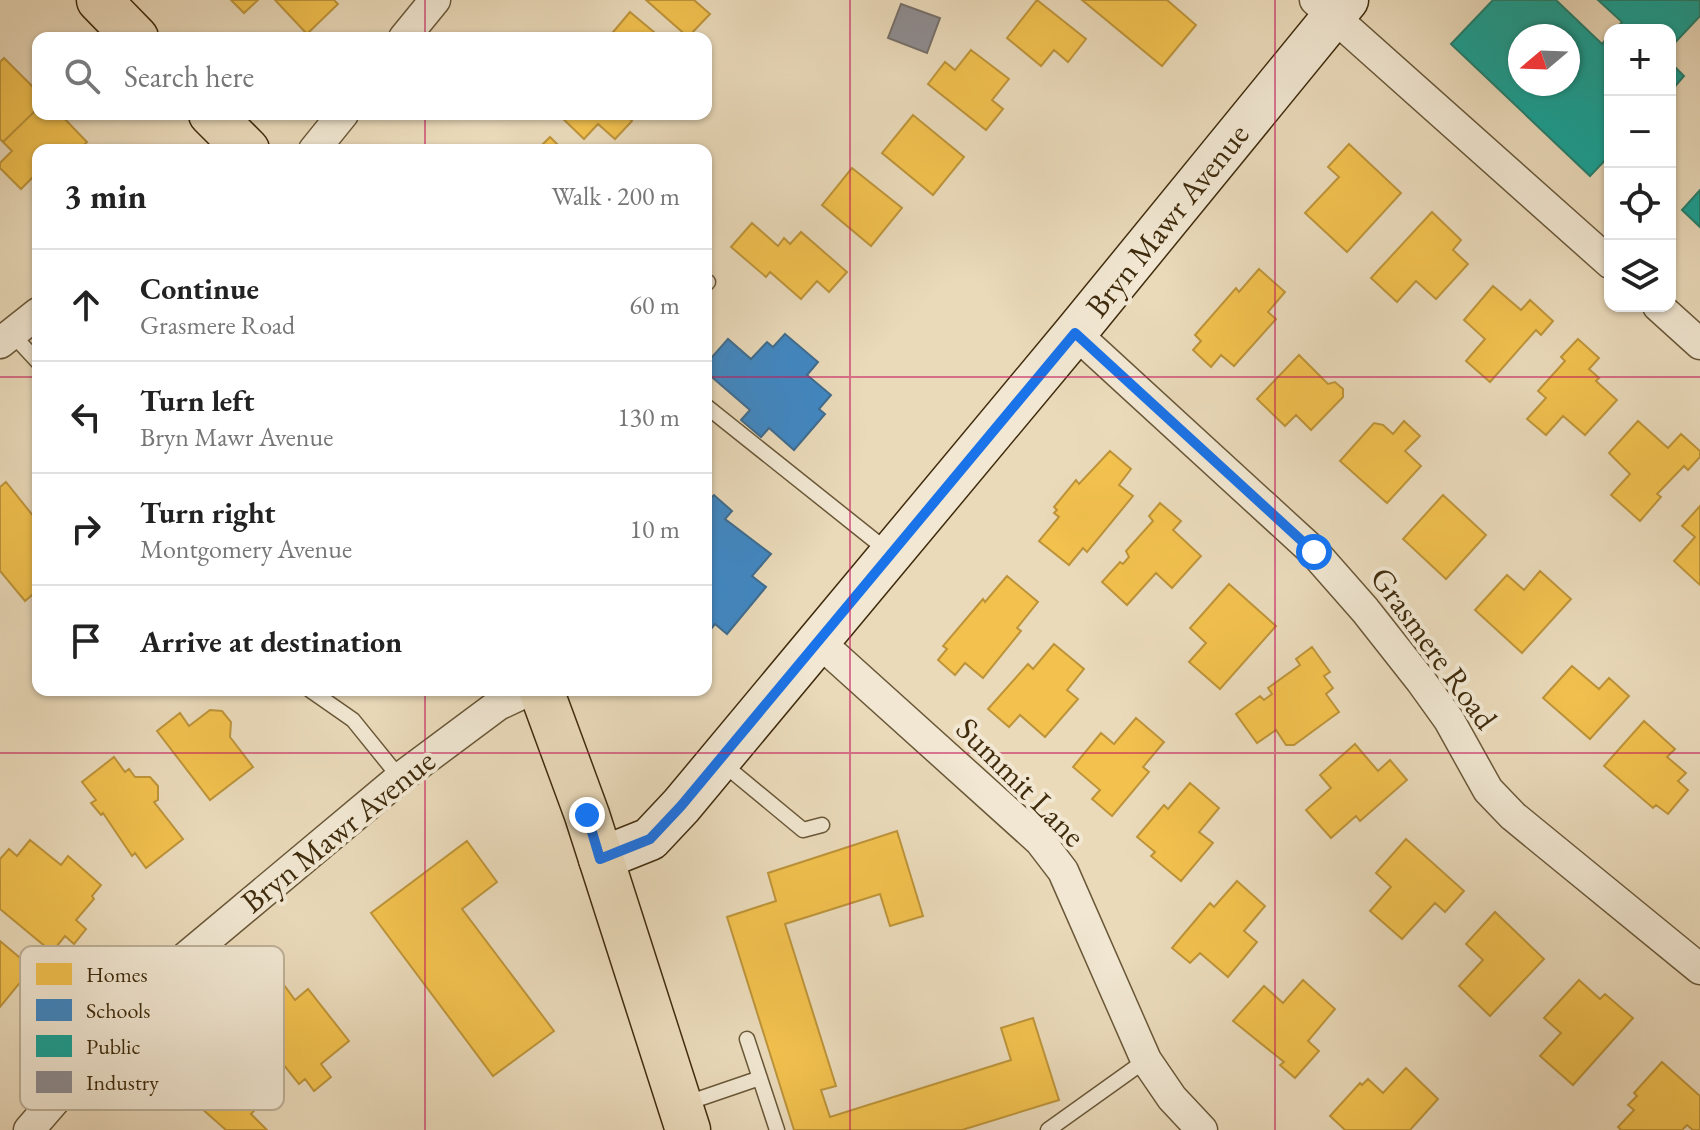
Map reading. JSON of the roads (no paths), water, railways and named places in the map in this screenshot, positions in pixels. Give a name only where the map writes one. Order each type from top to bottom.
[{"type":"main road","points":[[99,0],[130,32]]},
{"type":"main road","points":[[543,696],[684,1118]]},
{"type":"street","points":[[409,32],[435,0]]},
{"type":"street","points":[[1332,6],[1604,257]]},
{"type":"street","name":"Bryn Mawr Avenue","points":[[600,859],[650,839],[719,760],[1075,333],[1332,6]]},
{"type":"street","points":[[319,144],[338,120]]},
{"type":"street","points":[[1666,312],[1696,334]]},
{"type":"street","points":[[6,338],[32,318]]},
{"type":"street","name":"Grasmere Road","points":[[1075,333],[1314,552],[1421,681],[1449,720],[1488,790],[1513,816],[1700,969]]},
{"type":"street","name":"Summit Lane","points":[[817,640],[1040,841],[1063,871],[1146,1060],[1172,1098],[1202,1130]]},
{"type":"street","name":"Bryn Mawr Avenue","points":[[199,946],[400,778],[498,705],[517,696]]},
{"type":"street","name":"Bryn Mawr Avenue","points":[[29,1130],[46,1110]]},
{"type":"lane","points":[[6,338],[32,358]]},
{"type":"lane","points":[[712,411],[889,553]]},
{"type":"lane","points":[[319,696],[353,720],[400,778]]},
{"type":"lane","points":[[719,760],[803,830],[822,825]]},
{"type":"lane","points":[[747,1039],[777,1130]]},
{"type":"lane","points":[[1048,1130],[1146,1060]]},
{"type":"lane","points":[[684,1118],[760,1078]]}]
